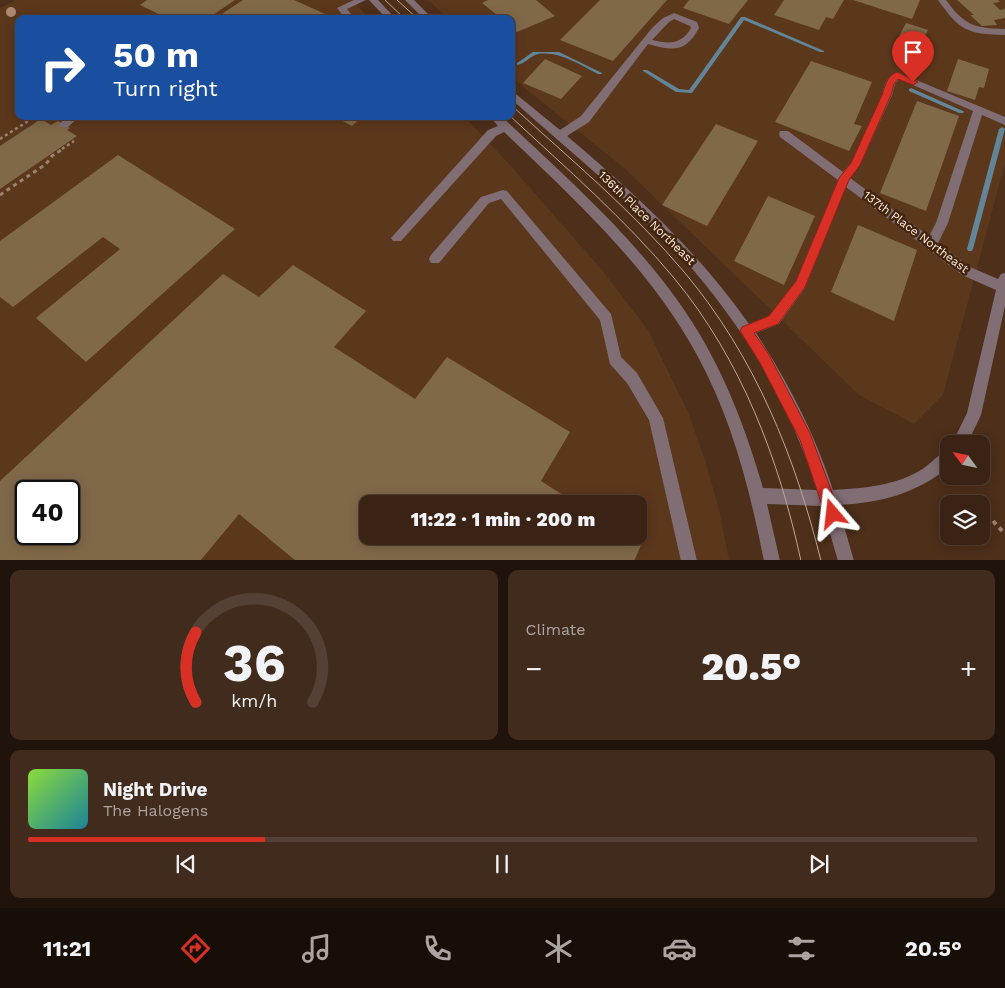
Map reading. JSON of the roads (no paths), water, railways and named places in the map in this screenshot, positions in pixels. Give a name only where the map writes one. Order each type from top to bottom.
[{"type":"street","points":[[334,0],[347,15]]},
{"type":"street","points":[[341,8],[362,0]]},
{"type":"street","points":[[373,0],[388,15]]},
{"type":"street","points":[[408,0],[425,15]]},
{"type":"street","points":[[942,0],[958,22],[967,28],[976,31],[1005,32]]},
{"type":"street","points":[[558,135],[571,130],[584,119],[646,41],[663,21],[671,16],[680,17],[694,24],[693,32],[679,46],[668,47],[646,41]]},
{"type":"street","points":[[746,331],[774,320],[801,284],[844,178],[855,165],[887,95],[890,84],[897,75],[1005,121]]},
{"type":"street","name":"136th Place Northeast","points":[[515,96],[623,192],[690,258],[721,295],[764,357],[805,437],[828,497],[846,560]]},
{"type":"street","points":[[931,244],[942,223],[978,110]]},
{"type":"street","points":[[64,124],[70,120]]},
{"type":"street","points":[[498,120],[611,231],[644,268],[687,324],[707,360],[727,403],[746,452],[772,560]]},
{"type":"street","points":[[397,238],[492,133],[506,127]]},
{"type":"street","name":"137th Place Northeast","points":[[784,134],[966,271],[1004,283]]},
{"type":"street","points":[[436,259],[485,200],[503,194],[606,318],[615,360],[632,378],[656,418],[689,560]]},
{"type":"street","points":[[964,435],[974,415],[1002,307],[1004,283]]},
{"type":"street","points":[[757,496],[855,497],[892,491],[916,481],[940,466]]},
{"type":"waterway","points":[[645,71],[678,91],[690,92],[743,18],[822,51]]},
{"type":"waterway","points":[[519,64],[535,53],[557,53],[600,73]]},
{"type":"waterway","points":[[911,90],[961,112]]},
{"type":"waterway","points":[[970,249],[1002,129]]},
{"type":"tram line","points":[[385,0],[401,15]]},
{"type":"tram line","points":[[397,0],[414,15]]},
{"type":"tram line","points":[[515,109],[601,186],[644,228],[685,273],[710,305],[752,373],[770,409],[799,484],[821,560]]},
{"type":"tram line","points":[[514,120],[595,194],[636,235],[674,278],[698,309],[738,376],[769,448],[792,523],[801,560]]}]
